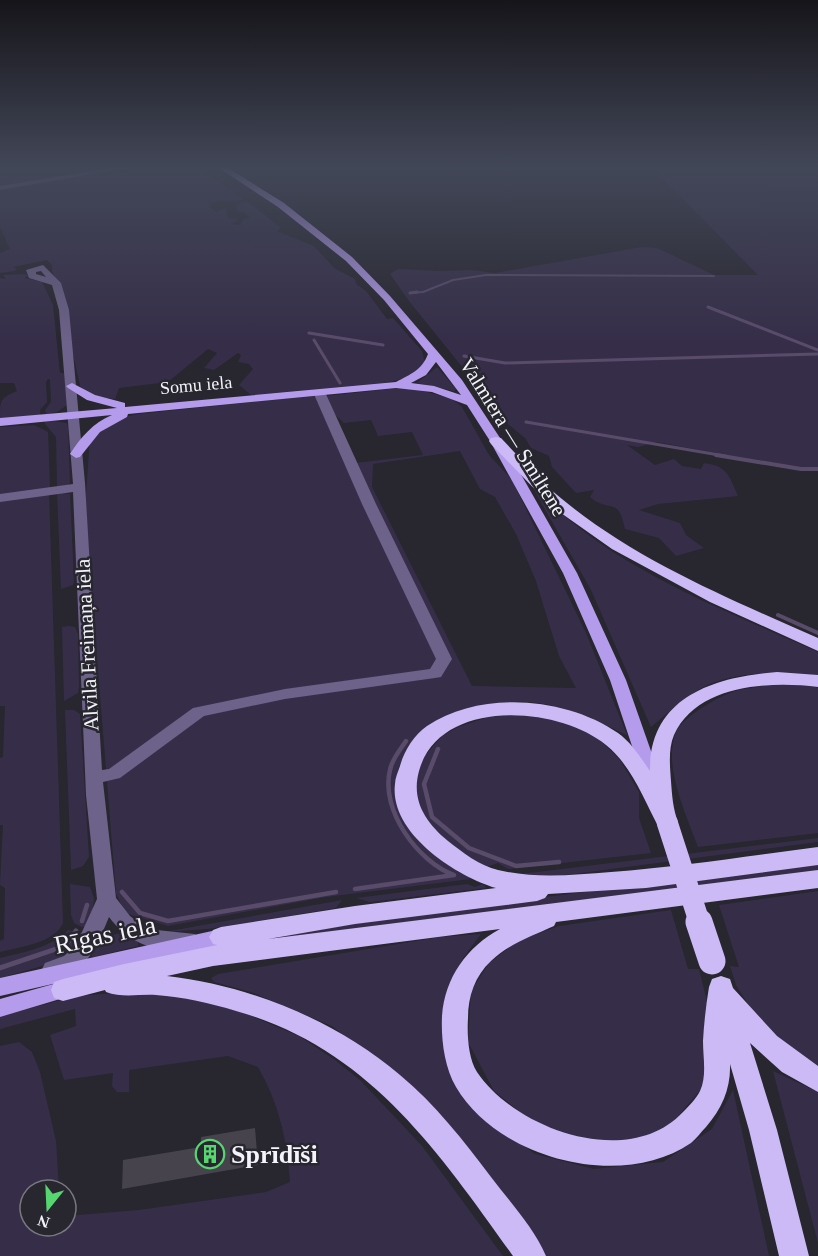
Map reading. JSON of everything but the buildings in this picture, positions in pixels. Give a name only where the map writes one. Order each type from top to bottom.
[{"type":"highway","points":[[496,441],[544,492],[616,546],[687,586],[818,645]]},
{"type":"highway","points":[[794,1256],[763,1130],[721,987],[665,816],[662,744],[669,726],[686,708],[714,692],[746,681],[780,678],[818,681]]},
{"type":"highway","points":[[646,879],[542,885],[517,884],[485,875],[450,856],[421,829],[407,801],[406,774],[409,761],[428,737],[452,722],[478,712],[498,709],[546,710],[582,720],[614,740],[665,816]]},
{"type":"highway","points":[[221,937],[355,915],[646,879],[818,854]]},
{"type":"highway","points":[[63,990],[124,974],[213,957],[818,879]]},
{"type":"highway","points":[[562,911],[508,936],[477,960],[460,990],[454,1020],[460,1059],[466,1079],[486,1104],[519,1127],[556,1146],[592,1154],[627,1153],[658,1147],[689,1128],[705,1108],[716,1086],[716,1043],[721,987]]},
{"type":"highway","points":[[63,990],[144,984],[199,989],[264,1007],[327,1039],[372,1068],[419,1111],[531,1256]]},
{"type":"highway","points":[[721,987],[754,1032],[779,1056],[799,1071],[818,1080]]},
{"type":"main road","name":"Valmiera — Smiltene","points":[[305,225],[349,259],[387,298],[434,353],[472,403],[496,441],[554,543],[586,606],[618,680],[665,816]]},
{"type":"main road","points":[[396,385],[422,375],[431,363],[434,353]]},
{"type":"main road","points":[[396,385],[434,388],[472,403]]},
{"type":"main road","name":"Somu iela","points":[[0,422],[396,385]]},
{"type":"main road","points":[[72,386],[91,398],[118,405],[178,405]]},
{"type":"main road","points":[[76,454],[94,429],[110,420],[146,408]]},
{"type":"main road","name":"Rīgas iela","points":[[9,984],[221,937]]},
{"type":"main road","name":"Rīgas iela","points":[[0,1008],[63,990]]},
{"type":"street","name":"Alvila Freimaņa iela","points":[[9,984],[71,962],[84,951],[107,899],[95,777],[72,386],[64,310],[56,283],[43,268]]},
{"type":"street","points":[[95,777],[114,774],[199,712],[285,694],[435,673],[444,659],[369,504],[319,392]]},
{"type":"street","points":[[0,498],[79,487]]},
{"type":"street","points":[[107,899],[121,920],[134,933],[153,940],[177,941],[221,937]]},
{"type":"shaded area","points":[[0,225],[277,225],[281,228],[277,231],[314,246],[334,268],[355,279],[356,284],[366,291],[387,319],[393,318],[422,351],[425,364],[412,375],[384,383],[251,395],[239,385],[253,369],[249,364],[238,362],[241,355],[238,353],[214,370],[204,368],[217,353],[208,349],[168,382],[119,388],[115,399],[97,397],[81,390],[52,265],[47,260],[13,267],[17,269],[0,273],[0,253],[10,249]]},
{"type":"shaded area","points":[[708,225],[818,225],[818,469],[801,469],[657,442],[638,447],[627,445],[655,465],[674,459],[682,466],[701,469],[704,463],[723,469],[738,496],[658,504],[639,510],[680,523],[686,535],[704,548],[676,556],[659,538],[625,529],[616,508],[597,502],[590,497],[594,490],[576,493],[552,467],[549,456],[531,448],[525,438],[509,425],[390,274],[398,269],[471,270],[495,273],[642,247],[657,248],[714,275],[758,275]]},
{"type":"shaded area","points":[[3,275],[28,275],[25,278],[42,282],[53,305],[60,373],[64,373],[67,405],[57,412],[46,414],[45,410],[51,402],[50,379],[48,379],[46,382],[47,402],[40,410],[40,415],[0,419],[2,400],[17,391],[14,383],[0,383],[0,278],[6,279]]},
{"type":"shaded area","points":[[437,367],[456,389],[454,391],[417,383]]},
{"type":"shaded area","points":[[409,387],[452,399],[462,407],[489,455],[512,480],[586,633],[627,735],[566,709],[527,702],[500,703],[473,708],[448,717],[426,730],[409,747],[399,768],[397,794],[406,823],[412,833],[428,849],[471,879],[326,897],[168,926],[125,913],[116,893],[85,509],[90,437],[120,418],[138,414],[313,396],[318,397],[355,463],[423,455],[412,432],[378,436],[371,420],[344,423],[330,410],[326,396]],"holes":[[[460,451],[480,489],[495,497],[516,534],[536,581],[559,656],[576,688],[472,686],[372,487],[373,464]]]},
{"type":"shaded area","points":[[45,420],[67,423],[70,483],[66,487],[57,487],[56,437],[45,424]]},
{"type":"shaded area","points":[[34,425],[48,432],[50,489],[0,495],[0,427]]},
{"type":"shaded area","points":[[534,490],[592,538],[637,567],[714,606],[818,652],[818,677],[771,673],[723,680],[695,692],[651,727],[591,590]]},
{"type":"shaded area","points":[[49,492],[63,923],[59,930],[45,940],[0,952],[0,941],[4,939],[5,888],[0,885],[3,825],[0,825],[0,758],[3,757],[5,706],[0,706],[0,499]]},
{"type":"shaded area","points":[[57,492],[70,494],[74,581],[73,585],[61,589]]},
{"type":"shaded area","points":[[62,627],[75,627],[78,634],[79,686],[78,693],[64,701]]},
{"type":"shaded area","points":[[767,685],[810,685],[818,688],[818,833],[698,847],[682,805],[674,773],[673,743],[677,730],[693,714],[717,699],[739,690]]},
{"type":"shaded area","points":[[65,710],[74,710],[80,714],[89,857],[83,866],[71,870]]},
{"type":"shaded area","points":[[526,714],[568,722],[596,736],[620,760],[639,792],[639,818],[651,853],[508,869],[498,863],[486,867],[442,843],[415,802],[415,784],[422,759],[442,736],[458,727],[488,717]]},
{"type":"shaded area","points":[[818,838],[818,842],[558,876],[512,875]]},
{"type":"shaded area","points":[[818,861],[818,872],[212,947],[409,915]]},
{"type":"shaded area","points":[[70,884],[90,887],[94,898],[91,927],[82,927],[74,923],[71,915]]},
{"type":"shaded area","points":[[467,884],[475,887],[483,884],[486,888],[370,902],[356,898]]},
{"type":"shaded area","points":[[818,891],[818,1067],[799,1060],[756,1017],[736,985],[730,966],[739,967],[719,905]]},
{"type":"shaded area","points":[[342,900],[336,908],[208,929],[164,932]]},
{"type":"shaded area","points":[[671,910],[688,969],[699,969],[713,1025],[708,1081],[667,1129],[619,1143],[577,1141],[529,1119],[494,1091],[468,1042],[471,991],[489,963],[518,941],[559,926]]},
{"type":"shaded area","points":[[68,930],[87,934],[66,955],[49,964],[0,978],[0,958],[45,945]]},
{"type":"shaded area","points":[[122,933],[138,942],[138,946],[93,957],[91,954],[101,937]]},
{"type":"shaded area","points":[[481,934],[463,958],[445,1000],[471,1106],[535,1154],[594,1169],[663,1162],[712,1129],[733,1090],[769,1256],[539,1256],[415,1092],[332,1026],[251,992],[214,982],[211,978],[218,974],[440,937]]},
{"type":"shaded area","points":[[128,992],[179,994],[244,1013],[299,1036],[361,1081],[422,1146],[503,1256],[0,1256],[0,1046],[19,1042],[32,1052],[40,1072],[56,1141],[58,1178],[18,1178],[18,1238],[78,1238],[78,1215],[139,1210],[266,1192],[290,1182],[281,1122],[258,1067],[228,1056],[129,1070],[129,1092],[117,1092],[112,1086],[113,1073],[64,1080],[50,1035],[76,1026],[75,1009],[0,1029],[0,1016],[77,996]]},
{"type":"shaded area","points":[[773,1071],[818,1092],[818,1243]]},
{"type":"waterway","points":[[417,292],[410,293],[423,292],[453,280],[486,275],[714,276]]},
{"type":"waterway","points":[[708,307],[818,350]]},
{"type":"waterway","points":[[309,333],[383,345]]},
{"type":"waterway","points":[[314,340],[340,383]]},
{"type":"waterway","points":[[464,356],[505,363],[818,354]]},
{"type":"waterway","points":[[526,422],[725,456]]},
{"type":"waterway","points":[[716,455],[801,469],[818,469]]},
{"type":"waterway","points":[[778,615],[818,633]]},
{"type":"waterway","points":[[355,889],[454,875],[427,859],[415,847],[396,817],[388,785],[394,758],[406,741]]},
{"type":"waterway","points":[[438,749],[424,784],[432,817],[469,848],[516,866],[559,862]]},
{"type":"waterway","points":[[122,892],[140,913],[168,921],[336,892]]},
{"type":"waterway","points":[[82,921],[87,905]]},
{"type":"waterway","points":[[0,968],[65,946],[76,931]]},
{"type":"place","name":"Sprīdīši","points":[[210,1154]]}]
